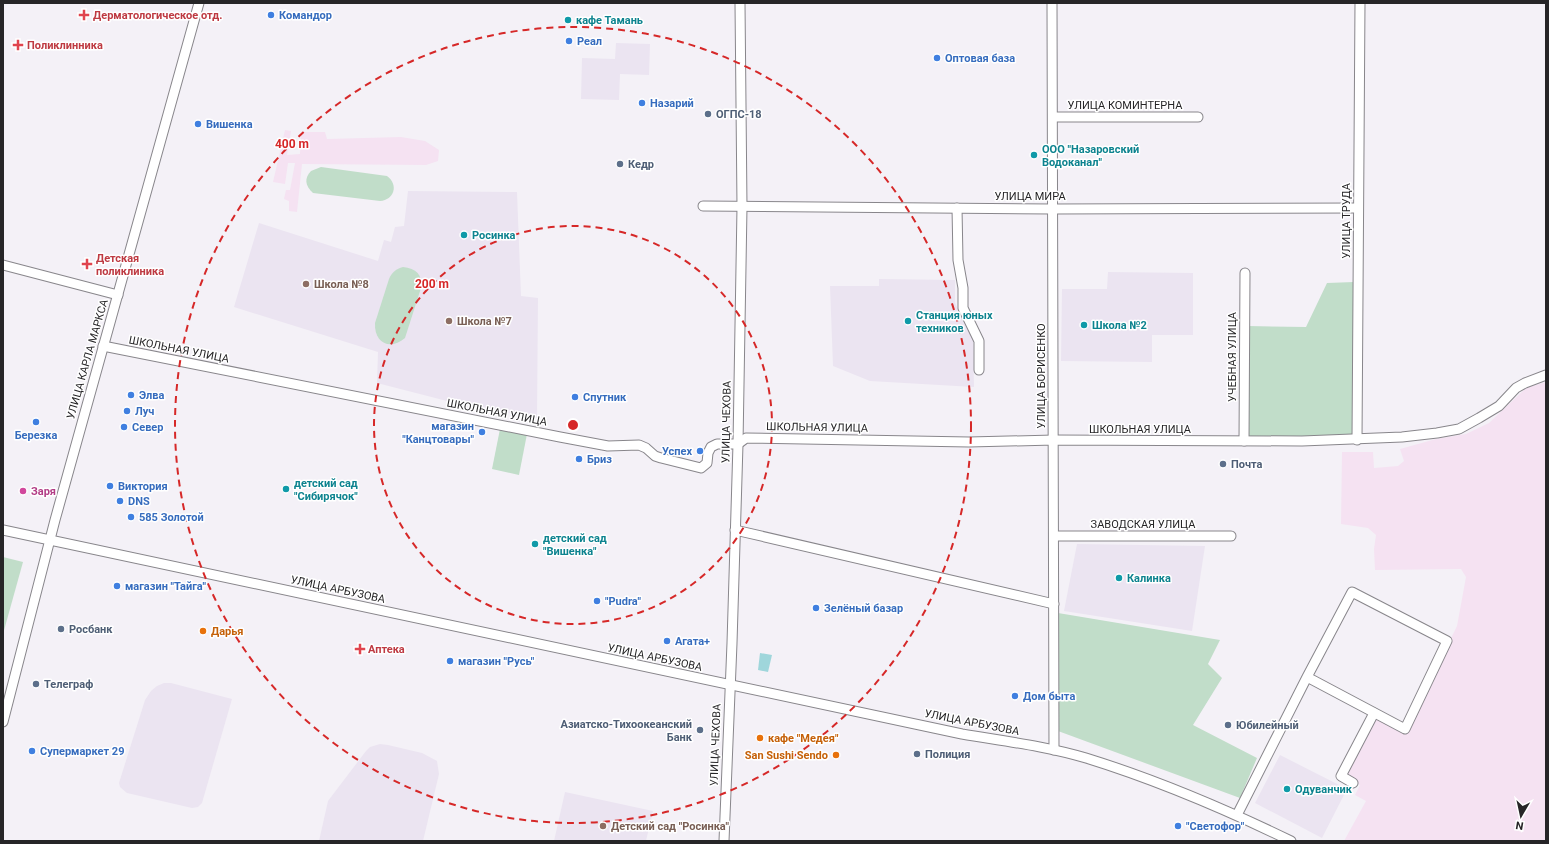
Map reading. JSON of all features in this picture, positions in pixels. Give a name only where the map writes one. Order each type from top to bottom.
[{"type":"street","name":"УЛИЦА КАРЛА МАРКСА","points":[[3,722],[103,346],[199,3]]},
{"type":"street","name":"УЛИЦА ЧЕХОВА","points":[[724,841],[738,444],[742,207],[740,3]]},
{"type":"street","name":"УЛИЦА БОРИСЕНКО","points":[[1052,3],[1054,750]]},
{"type":"street","name":"УЛИЦА ТРУДА","points":[[1357,440],[1360,3]]},
{"type":"street","name":"УЛИЦА КОМИНТЕРНА","points":[[1052,117],[1198,117]]},
{"type":"street","name":"УЛИЦА МИРА","points":[[703,206],[1053,209],[1358,208]]},
{"type":"street","points":[[957,208],[958,260],[963,288],[963,308],[979,341],[979,370]]},
{"type":"street","points":[[3,265],[118,295]]},
{"type":"street","name":"УЧЕБНАЯ УЛИЦА","points":[[1244,273],[1244,441]]},
{"type":"street","name":"ШКОЛЬНАЯ УЛИЦА","points":[[103,346],[608,446],[639,445],[646,448],[655,456],[701,468],[707,463],[708,453],[711,447],[717,444],[738,444],[746,438],[969,442],[1054,440],[1357,440],[1416,436],[1459,429],[1498,406],[1516,388],[1546,375]]},
{"type":"street","name":"УЛИЦА АРБУЗОВА","points":[[3,530],[962,734],[1054,750],[1086,758],[1133,774],[1236,815],[1291,841]]},
{"type":"street","points":[[735,530],[1054,604]]},
{"type":"street","name":"ЗАВОДСКАЯ УЛИЦА","points":[[1054,536],[1231,536]]},
{"type":"street","points":[[1236,815],[1307,677],[1352,592],[1448,641],[1405,729],[1307,677]]},
{"type":"street","points":[[1352,783],[1341,776],[1374,713]]},
{"type":"shaded area","points":[[616,43],[650,44],[649,75],[620,74],[619,100],[581,99],[582,58],[615,59]]},
{"type":"shaded area","points":[[285,130],[291,131],[287,155],[300,154],[301,132],[325,132],[327,139],[401,137],[425,141],[439,150],[438,161],[426,165],[302,164],[297,212],[289,211],[289,201],[284,199],[286,190],[290,190],[295,163],[288,163],[285,184],[273,182]]},
{"type":"shaded area","points":[[408,191],[517,192],[521,296],[538,298],[537,418],[447,401],[377,383],[378,352],[234,307],[259,223],[378,261],[384,240],[391,242],[395,227],[404,226]]},
{"type":"shaded area","points":[[1108,272],[1193,273],[1193,335],[1152,335],[1152,362],[1061,361],[1062,289],[1107,289]]},
{"type":"shaded area","points":[[879,279],[955,280],[955,303],[973,339],[974,387],[870,381],[833,366],[830,286],[879,286]]},
{"type":"shaded area","points":[[1546,382],[1546,841],[1344,841],[1366,801],[1355,795],[1360,785],[1346,777],[1376,716],[1405,732],[1457,626],[1466,577],[1461,569],[1375,570],[1374,549],[1376,535],[1368,528],[1341,524],[1342,452],[1373,452],[1374,468],[1398,466],[1404,461],[1400,449],[1436,439],[1466,434],[1489,423],[1526,388]]},
{"type":"shaded area","points":[[1077,544],[1205,546],[1192,631],[1064,611]]},
{"type":"shaded area","points":[[164,683],[171,683],[232,699],[202,803],[198,807],[192,808],[127,793],[120,787],[119,783],[145,700],[151,691]]},
{"type":"shaded area","points":[[380,744],[422,753],[437,761],[439,774],[423,841],[319,841],[328,801],[366,751],[370,747]]},
{"type":"shaded area","points":[[1280,755],[1347,789],[1322,838],[1255,803]]},
{"type":"shaded area","name":"Детский сад \"Росинка\"","points":[[565,792],[653,811],[646,841],[554,841]]},
{"type":"green space","points":[[321,167],[387,176],[393,184],[394,188],[392,195],[385,200],[380,201],[313,193],[308,188],[306,179],[311,171]]},
{"type":"green space","points":[[403,267],[412,269],[418,273],[421,279],[421,288],[405,338],[394,344],[384,343],[377,336],[375,323],[390,277],[394,271]]},
{"type":"green space","points":[[1354,282],[1353,436],[1248,437],[1248,326],[1306,327],[1327,283]]},
{"type":"green space","points":[[500,429],[527,434],[519,475],[492,469]]},
{"type":"green space","points":[[3,557],[23,562],[3,634]]},
{"type":"green space","points":[[1058,613],[1220,640],[1208,664],[1222,678],[1193,725],[1257,758],[1240,798],[1058,731]]},
{"type":"water","points":[[760,653],[772,655],[768,672],[758,670]]},
{"type":"place","name":"Дерматологическое отд.","points":[[84,15]]},
{"type":"place","name":"Командор","points":[[271,15]]},
{"type":"place","name":"кафе Тамань","points":[[568,20]]},
{"type":"place","name":"Реал","points":[[569,41]]},
{"type":"place","name":"Поликлинника","points":[[18,45]]},
{"type":"place","name":"Оптовая база","points":[[937,58]]},
{"type":"place","name":"Назарий","points":[[642,103]]},
{"type":"place","name":"ОГПС-18","points":[[708,114]]},
{"type":"place","name":"Вишенка","points":[[198,124]]},
{"type":"place","name":"ООО \"Назаровский Водоканал\"","points":[[1034,155]]},
{"type":"place","name":"Кедр","points":[[620,164]]},
{"type":"place","name":"Росинка","points":[[464,235]]},
{"type":"place","name":"Детская поликлиника","points":[[87,264]]},
{"type":"place","name":"Школа №8","points":[[306,284]]},
{"type":"place","name":"Школа №7","points":[[449,321]]},
{"type":"place","name":"Станция юных техников","points":[[908,321]]},
{"type":"place","name":"Школа №2","points":[[1084,325]]},
{"type":"place","name":"Элва","points":[[131,395]]},
{"type":"place","name":"Спутник","points":[[575,397]]},
{"type":"place","name":"Луч","points":[[127,411]]},
{"type":"place","name":"Березка","points":[[36,422]]},
{"type":"place","name":"Север","points":[[124,427]]},
{"type":"place","name":"магазин \"Канцтовары\"","points":[[482,432]]},
{"type":"place","name":"Успех","points":[[700,451]]},
{"type":"place","name":"Бриз","points":[[579,459]]},
{"type":"place","name":"Почта","points":[[1223,464]]},
{"type":"place","name":"Виктория","points":[[110,486]]},
{"type":"place","name":"детский сад \"Сибирячок\"","points":[[286,489]]},
{"type":"place","name":"Заря","points":[[23,491]]},
{"type":"place","name":"DNS","points":[[120,501]]},
{"type":"place","name":"585 Золотой","points":[[131,517]]},
{"type":"place","name":"детский сад \"Вишенка\"","points":[[535,544]]},
{"type":"place","name":"Калинка","points":[[1119,578]]},
{"type":"place","name":"магазин \"Тайга\"","points":[[117,586]]},
{"type":"place","name":"\"Pudra\"","points":[[597,601]]},
{"type":"place","name":"Зелёный базар","points":[[816,608]]},
{"type":"place","name":"Росбанк","points":[[61,629]]},
{"type":"place","name":"Дарья","points":[[203,631]]},
{"type":"place","name":"Агата+","points":[[667,641]]},
{"type":"place","name":"Аптека","points":[[360,649]]},
{"type":"place","name":"магазин \"Русь\"","points":[[450,661]]},
{"type":"place","name":"Телеграф","points":[[36,684]]},
{"type":"place","name":"Дом быта","points":[[1015,696]]},
{"type":"place","name":"Юбилейный","points":[[1228,725]]},
{"type":"place","name":"Азиатско-Тихоокеанский Банк","points":[[700,730]]},
{"type":"place","name":"кафе \"Медея\"","points":[[760,738]]},
{"type":"place","name":"Супермаркет 29","points":[[32,751]]},
{"type":"place","name":"Полиция","points":[[917,754]]},
{"type":"place","name":"San Sushi Sendo","points":[[836,755]]},
{"type":"place","name":"Одуванчик","points":[[1287,789]]},
{"type":"place","name":"Детский сад \"Росинка\"","points":[[603,826]]},
{"type":"place","name":"\"Светофор\"","points":[[1178,826]]}]
